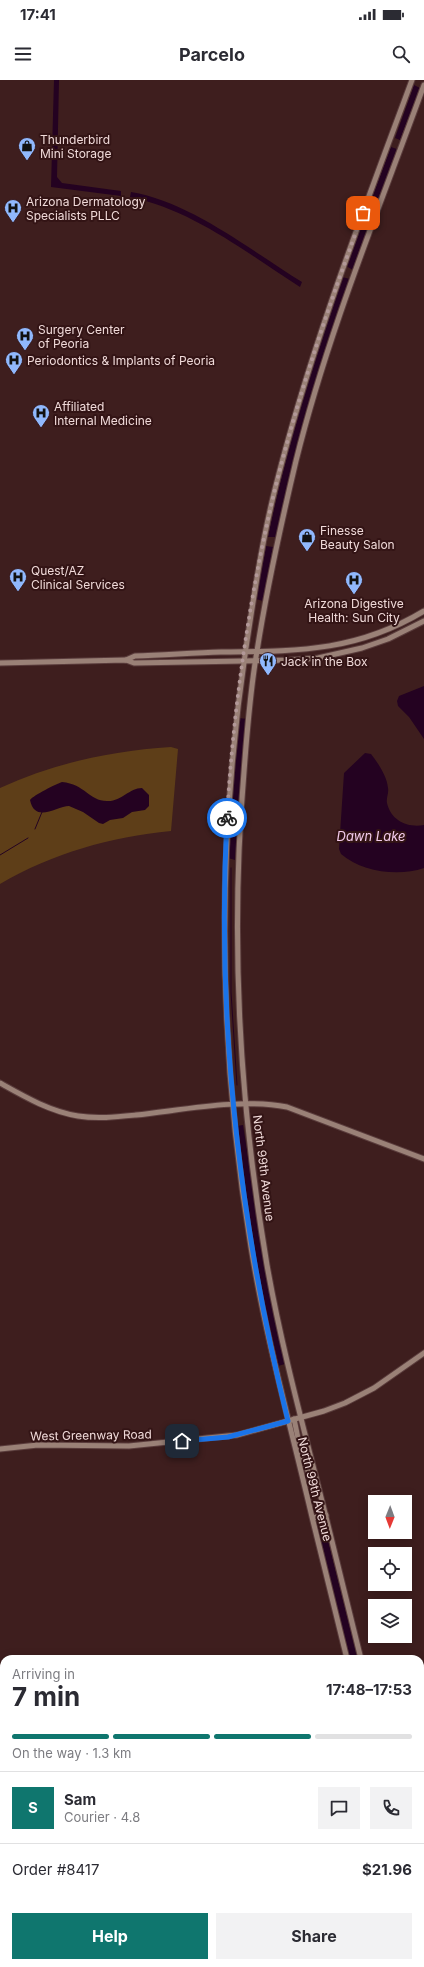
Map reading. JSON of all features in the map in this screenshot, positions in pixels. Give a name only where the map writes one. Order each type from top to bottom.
[{"type":"main road","name":"North 99th Avenue","points":[[360,1655],[326,1515],[300,1418],[268,1269],[254,1184],[238,1004],[237,915],[240,817],[250,661],[263,541],[300,396],[341,271],[412,80]]},
{"type":"main road","name":"North 99th Avenue","points":[[346,1655],[288,1421],[251,1249],[232,1105],[225,1007],[225,860],[232,757],[251,652],[287,497],[315,394],[342,310],[424,85]]},
{"type":"main road","points":[[126,660],[135,656],[303,650],[337,645],[384,631],[424,611]]},
{"type":"main road","points":[[0,663],[126,660],[134,663],[311,659],[353,651],[388,638],[424,621]]},
{"type":"main road","points":[[0,1083],[49,1108],[87,1117],[112,1117],[232,1105],[266,1104],[287,1108],[424,1160]]},
{"type":"main road","name":"West Greenway Road","points":[[0,1449],[38,1445],[129,1446],[228,1437],[333,1408],[360,1396],[398,1372],[424,1353]]},
{"type":"main road","name":"North 99th Avenue","points":[[294,1419],[306,1468],[310,1477],[317,1483]]},
{"type":"main road","points":[[313,1518],[326,1515]]},
{"type":"shaded area","points":[[171,747],[178,749],[171,831],[126,837],[82,848],[40,863],[0,884],[0,788],[20,779],[62,765],[105,755]]},
{"type":"water","points":[[54,80],[59,80],[57,177],[62,183],[121,191],[121,196],[51,187]]},
{"type":"water","points":[[414,85],[420,88],[400,140],[395,138]]},
{"type":"water","points":[[391,147],[397,149],[353,270],[346,266]]},
{"type":"water","points":[[131,192],[153,197],[198,216],[302,282],[300,287],[240,247],[198,222],[153,203],[130,197]]},
{"type":"water","points":[[342,277],[350,279],[304,423],[276,537],[268,537],[283,471],[301,406]]},
{"type":"water","points":[[266,546],[273,547],[263,601],[256,599]]},
{"type":"water","points":[[424,686],[424,739],[409,717],[398,706],[397,701],[399,696]]},
{"type":"water","points":[[239,718],[247,719],[235,860],[228,858],[232,783]]},
{"type":"water","name":"Dawn Lake","points":[[365,753],[371,754],[384,774],[388,790],[387,803],[396,819],[406,824],[418,826],[424,825],[424,868],[403,872],[381,871],[359,865],[341,854],[339,849],[344,773]]},
{"type":"water","points":[[62,782],[70,783],[96,798],[107,801],[112,801],[133,790],[142,788],[149,795],[149,806],[145,810],[132,812],[123,818],[110,820],[103,824],[99,823],[83,812],[69,806],[47,812],[37,811],[33,807],[30,800],[32,798]]},
{"type":"water","points":[[243,1125],[264,1259],[285,1364],[278,1366],[264,1306],[246,1208],[237,1126]]},
{"type":"water","points":[[323,1521],[357,1655],[348,1655],[316,1524]]},
{"type":"waterway","points":[[35,829],[42,812]]},
{"type":"waterway","points":[[0,855],[28,838]]},
{"type":"waterway","points":[[231,868],[231,992],[237,1085]]},
{"type":"way so far","points":[[227,818],[237,709],[250,616],[263,541],[274,492],[307,375],[341,271],[363,213]]},
{"type":"place","name":"Thunderbird Mini Storage","points":[[27,161]]},
{"type":"place","name":"Arizona Dermatology Specialists PLLC","points":[[13,223]]},
{"type":"place","name":"Surgery Center of Peoria","points":[[25,351]]},
{"type":"place","name":"Periodontics & Implants of Peoria","points":[[14,375]]},
{"type":"place","name":"Affiliated Internal Medicine","points":[[41,428]]},
{"type":"place","name":"Finesse Beauty Salon","points":[[307,552]]},
{"type":"place","name":"Quest/AZ Clinical Services","points":[[18,592]]},
{"type":"place","name":"Arizona Digestive Health: Sun City","points":[[354,595]]},
{"type":"place","name":"Jack in the Box","points":[[268,676]]},
{"type":"route","points":[[182,1441],[228,1437],[288,1421],[262,1310],[244,1204],[232,1111],[225,1007],[224,915],[227,818]]}]
